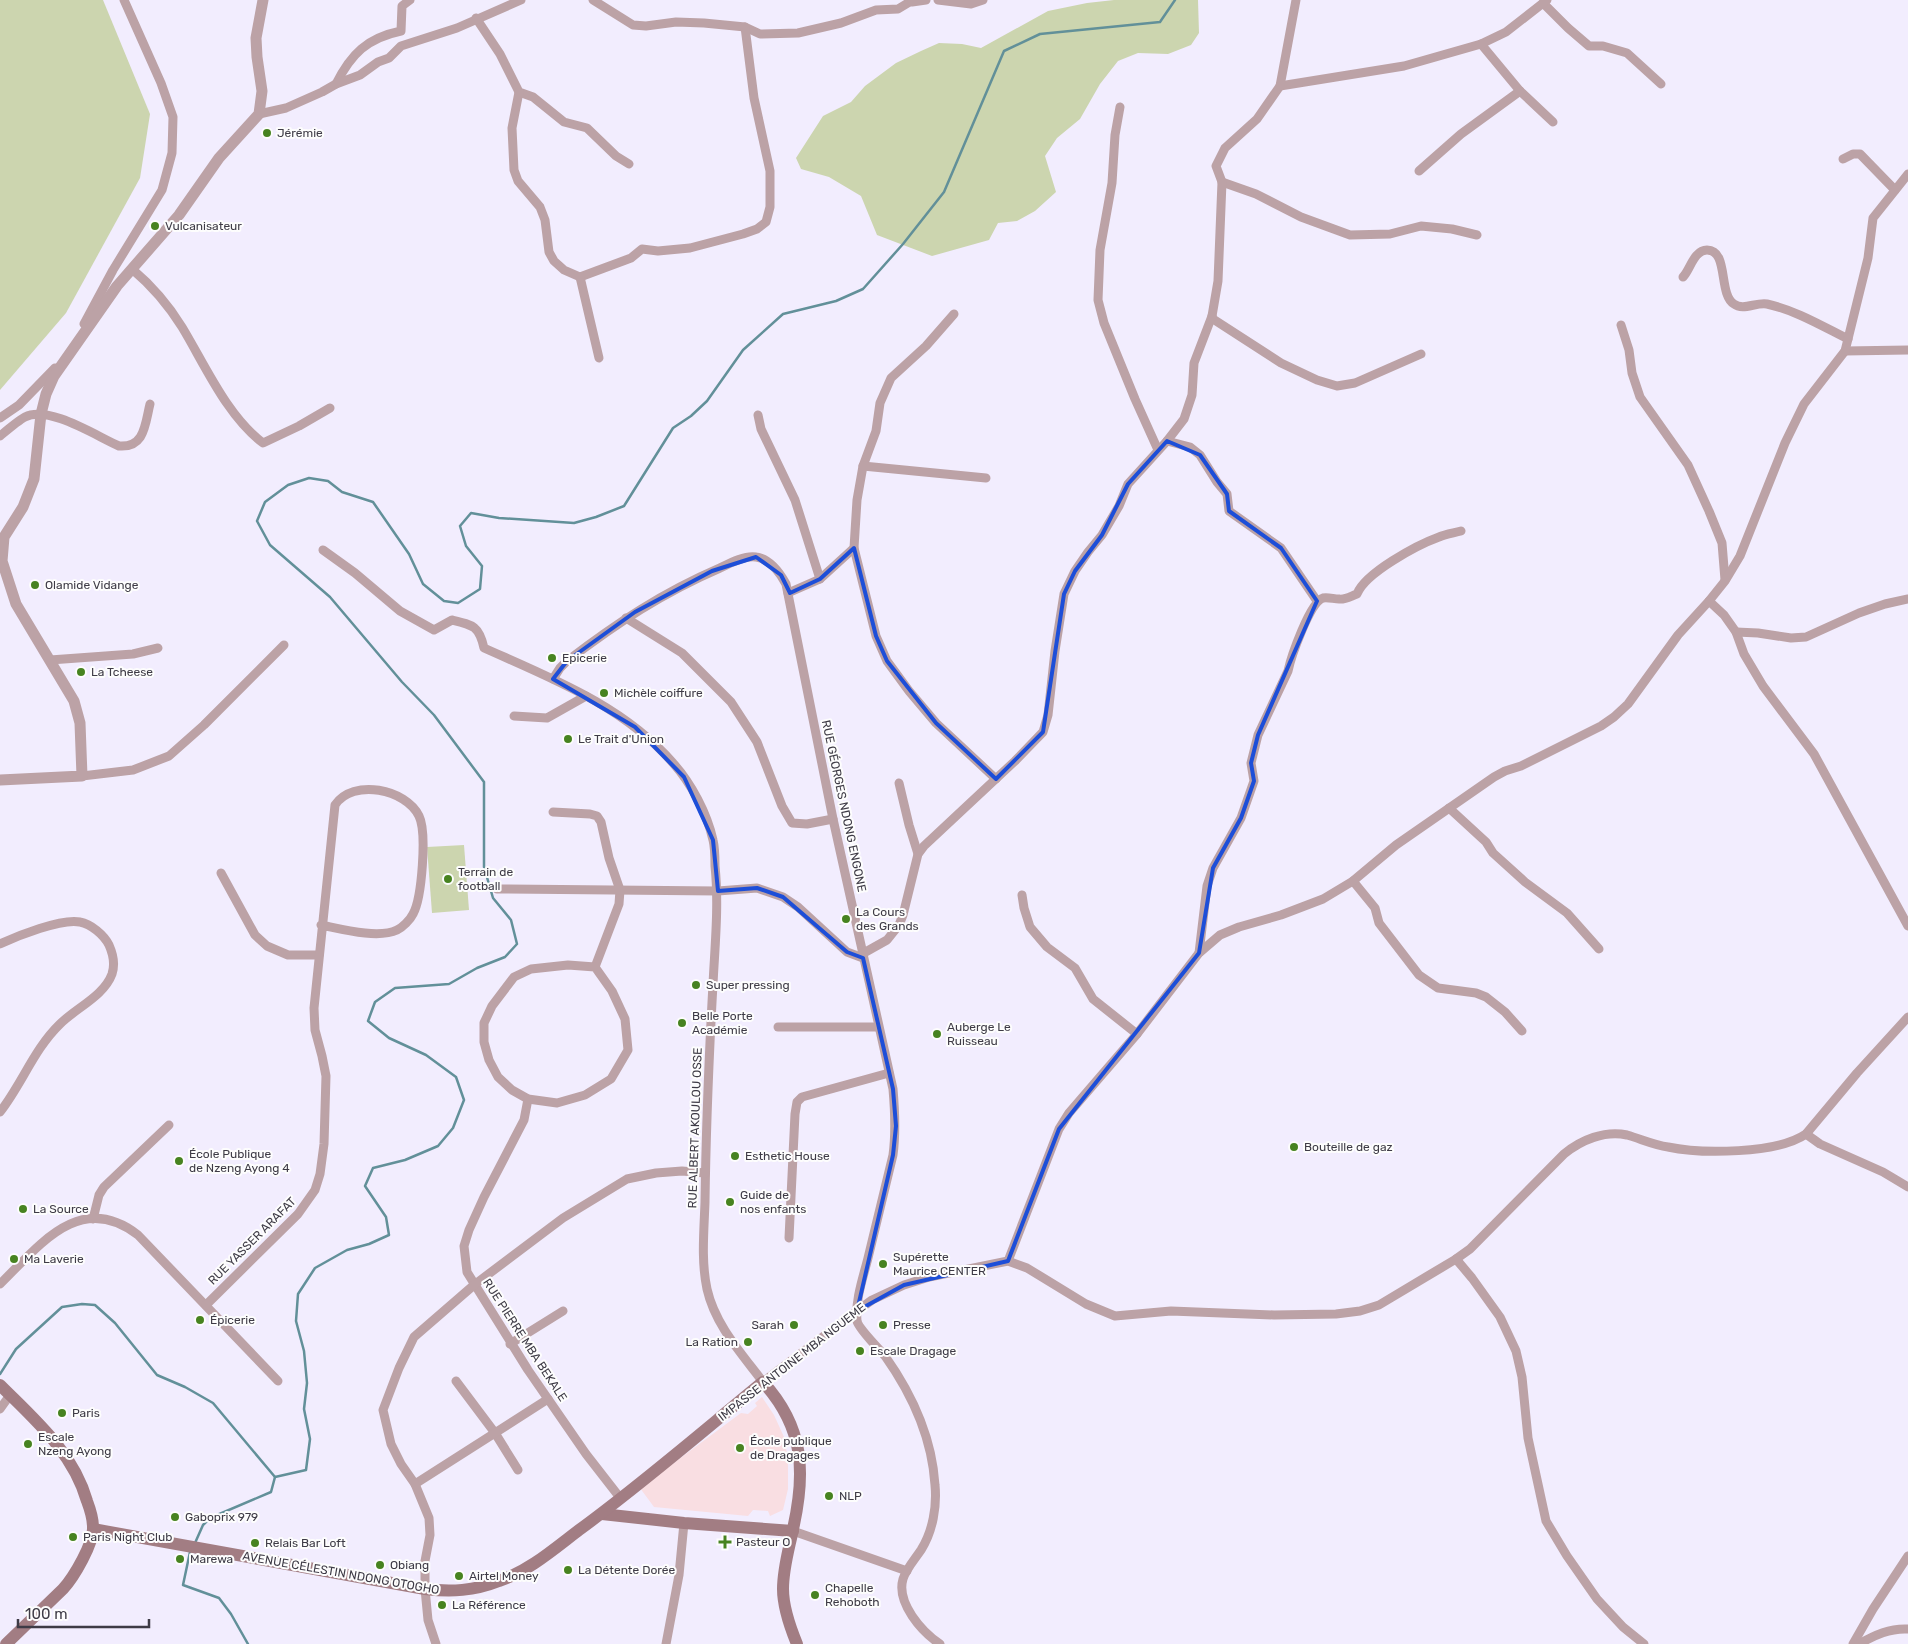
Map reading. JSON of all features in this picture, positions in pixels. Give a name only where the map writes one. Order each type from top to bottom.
[{"type":"main road","name":"IMPASSE ANTOINE MBA NGUEME","points":[[602,1514],[763,1382]]},
{"type":"main road","points":[[763,1382],[785,1413],[797,1441],[801,1475],[793,1531],[784,1566],[783,1591],[790,1624],[797,1644]]},
{"type":"main road","points":[[5,1390],[57,1443],[73,1465],[83,1484],[94,1528],[86,1551],[71,1580],[6,1644]]},
{"type":"main road","points":[[602,1514],[684,1523],[793,1531]]},
{"type":"main road","name":"AVENUE CÉLESTIN NDONG OTOGHO","points":[[94,1528],[424,1589],[450,1592],[500,1581],[529,1566],[602,1514]]},
{"type":"street","points":[[0,418],[19,405],[53,371],[89,316],[113,270],[162,190],[172,153],[173,117],[161,83],[124,0]]},
{"type":"street","points":[[82,776],[80,723],[74,702],[16,604],[2,561],[4,537],[23,507],[34,480],[41,414],[46,394],[54,376],[118,286],[183,210],[219,158],[259,114],[262,91],[256,38],[263,0]]},
{"type":"street","points":[[336,84],[345,66],[369,42],[387,34],[401,31],[402,6],[410,0]]},
{"type":"street","points":[[259,114],[286,108],[336,84],[360,75],[378,62],[389,58],[401,46],[457,28],[476,18],[521,0]]},
{"type":"street","points":[[593,0],[633,25],[646,26],[676,22],[704,23],[745,27],[760,34],[798,33],[841,23],[876,10],[898,9],[913,1],[926,0]]},
{"type":"street","points":[[938,0],[971,4],[983,0]]},
{"type":"street","points":[[498,890],[718,891],[757,888],[783,897],[798,907],[847,952],[862,956],[887,940],[899,925],[903,915],[918,854],[924,846],[1043,732],[1048,715],[1064,594],[1075,571],[1102,535],[1119,506],[1128,484],[1184,419],[1192,395],[1194,363],[1212,316],[1218,281],[1222,182],[1216,166],[1225,148],[1257,119],[1280,86],[1296,0]]},
{"type":"street","points":[[1280,86],[1404,66],[1481,44],[1506,32],[1545,1],[1568,28],[1589,46],[1603,46],[1627,53],[1661,84]]},
{"type":"street","points":[[476,18],[500,54],[519,92],[533,97],[564,122],[587,128],[616,156],[629,164]]},
{"type":"street","points":[[519,92],[512,128],[514,170],[518,181],[540,207],[545,220],[549,252],[554,261],[564,270],[580,277],[630,258],[642,248],[658,251],[690,248],[743,234],[757,229],[766,222],[770,207],[770,171],[754,98],[745,27]]},
{"type":"street","points":[[1481,44],[1520,91],[1553,122]]},
{"type":"street","points":[[1419,171],[1461,134],[1520,91]]},
{"type":"street","points":[[1120,106],[1112,183],[1100,250],[1098,300],[1104,323],[1138,407],[1158,450]]},
{"type":"street","points":[[1842,159],[1853,154],[1860,154],[1895,190]]},
{"type":"street","points":[[1908,174],[1873,218],[1868,258],[1845,351],[1804,404],[1785,443],[1740,556],[1725,581],[1678,635],[1628,704],[1601,726],[1522,766],[1494,777],[1396,845],[1352,881],[1323,899],[1281,915],[1239,927],[1220,936],[1198,953],[1137,1034],[1069,1113],[1059,1129],[1008,1261],[1027,1268],[1094,1309],[1115,1316],[1171,1311],[1274,1315],[1350,1313],[1379,1305],[1456,1260],[1486,1235],[1529,1188],[1564,1154],[1588,1139],[1600,1135],[1626,1135],[1665,1147],[1708,1152],[1782,1145],[1806,1134],[1857,1073],[1908,1018]]},
{"type":"street","points":[[1222,182],[1256,194],[1301,217],[1350,235],[1390,234],[1421,226],[1452,229],[1477,235]]},
{"type":"street","points":[[1683,277],[1698,253],[1706,250],[1711,251],[1719,258],[1726,294],[1734,304],[1744,307],[1765,304],[1784,309],[1848,339]]},
{"type":"street","points":[[132,269],[147,282],[173,313],[222,394],[256,437],[263,443],[299,426],[330,408]]},
{"type":"street","points":[[580,277],[599,358]]},
{"type":"street","points":[[954,314],[926,346],[891,378],[880,403],[876,431],[863,466],[857,500],[854,548],[876,636],[887,661],[909,692],[936,723],[996,779]]},
{"type":"street","points":[[1212,316],[1213,319],[1281,363],[1317,380],[1337,386],[1355,383],[1421,354]]},
{"type":"street","points":[[1621,325],[1629,350],[1632,373],[1640,397],[1688,465],[1722,543],[1725,581]]},
{"type":"street","points":[[1845,351],[1908,350]]},
{"type":"street","points":[[0,436],[25,417],[41,414],[58,416],[119,446],[129,447],[141,438],[150,404]]},
{"type":"street","points":[[758,415],[764,436],[795,500],[820,579]]},
{"type":"street","points":[[1167,441],[1190,447],[1200,454],[1217,482],[1227,494],[1229,511],[1281,548],[1317,601]]},
{"type":"street","points":[[863,466],[986,478]]},
{"type":"street","points":[[1198,953],[1206,894],[1213,868],[1241,818],[1254,781],[1251,763],[1258,735],[1288,671],[1290,661],[1317,601],[1324,598],[1340,600],[1358,594],[1361,586],[1373,574],[1399,557],[1438,537],[1461,531]]},
{"type":"street","points":[[788,593],[820,579],[854,548]]},
{"type":"street","name":"RUE ALBERT AKOULOU OSSE","points":[[323,550],[355,573],[400,610],[434,630],[452,620],[475,627],[481,633],[484,648],[586,696],[635,727],[672,762],[684,777],[706,819],[713,840],[718,891],[705,1173],[704,1254],[707,1289],[720,1323],[763,1382]]},
{"type":"street","name":"RUE GÉORGES NDONG ENGONE","points":[[553,679],[567,661],[626,618],[685,584],[734,562],[756,557],[773,567],[781,575],[788,593],[833,819],[889,1073],[896,1126],[894,1146],[857,1310]]},
{"type":"street","points":[[1736,632],[1758,632],[1791,638],[1806,637],[1859,613],[1885,604],[1908,599]]},
{"type":"street","points":[[1709,601],[1724,615],[1736,632],[1744,654],[1763,686],[1814,754],[1908,926]]},
{"type":"street","points":[[626,618],[682,653],[731,702],[757,742],[782,806],[792,822],[807,824],[833,819]]},
{"type":"street","points":[[0,780],[82,776],[133,770],[169,756],[204,725],[284,646]]},
{"type":"street","points":[[50,660],[133,654],[158,648]]},
{"type":"street","points":[[514,716],[547,718],[586,696]]},
{"type":"street","points":[[899,783],[918,854]]},
{"type":"street","name":"RUE YASSER ARAFAT","points":[[206,1305],[298,1214],[315,1190],[324,1144],[326,1076],[315,1030],[314,1008],[321,926],[335,805],[339,798],[348,792],[364,789],[382,790],[408,802],[418,814],[423,824],[421,885],[413,914],[396,930],[386,933],[321,926]]},
{"type":"street","points":[[1449,808],[1486,842],[1492,853],[1525,882],[1556,903],[1567,913],[1599,949]]},
{"type":"street","points":[[553,812],[597,816],[601,822],[609,858],[620,890],[620,904],[615,920],[595,968]]},
{"type":"street","points":[[221,873],[256,935],[267,946],[288,955],[319,956]]},
{"type":"street","points":[[1352,881],[1375,908],[1379,923],[1419,975],[1438,988],[1476,993],[1486,997],[1505,1012],[1522,1031]]},
{"type":"street","points":[[1022,895],[1030,927],[1047,947],[1075,968],[1093,1000],[1137,1034]]},
{"type":"street","points":[[0,944],[58,924],[70,921],[81,922],[101,934],[108,942],[114,964],[112,974],[103,989],[67,1017],[44,1042],[0,1112]]},
{"type":"street","points":[[568,965],[595,968],[612,991],[625,1019],[628,1050],[611,1079],[585,1095],[557,1103],[528,1098],[512,1090],[498,1077],[489,1060],[484,1042],[484,1023],[492,1006],[514,977],[531,969],[568,965]]},
{"type":"street","points":[[778,1027],[878,1027]]},
{"type":"street","points":[[789,1238],[797,1102],[802,1097],[889,1073]]},
{"type":"street","name":"RUE PIERRE MBA BEKALE","points":[[528,1098],[524,1120],[484,1197],[464,1246],[467,1272],[510,1344],[586,1454],[621,1499]]},
{"type":"street","points":[[93,1219],[99,1196],[104,1187],[169,1125]]},
{"type":"street","points":[[1806,1134],[1820,1144],[1884,1172],[1908,1187]]},
{"type":"street","points":[[436,1644],[428,1620],[424,1589],[425,1561],[430,1535],[429,1518],[415,1484],[391,1444],[383,1410],[399,1368],[414,1337],[474,1285],[563,1218],[627,1179],[656,1173],[682,1171],[705,1173]]},
{"type":"street","points":[[0,1284],[55,1231],[74,1222],[93,1219],[105,1220],[129,1228],[138,1235],[278,1381]]},
{"type":"street","points":[[1456,1260],[1472,1278],[1500,1317],[1516,1351],[1522,1377],[1528,1438],[1546,1521],[1567,1556],[1597,1599],[1623,1627],[1644,1644]]},
{"type":"street","name":"IMPASSE ANTOINE MBA NGUEME","points":[[763,1382],[872,1300],[904,1285],[929,1277],[1008,1261]]},
{"type":"street","points":[[857,1310],[858,1324],[877,1345],[907,1389],[925,1433],[934,1468],[936,1502],[933,1519],[923,1546],[903,1578],[902,1585],[908,1610],[921,1628],[940,1644]]},
{"type":"street","points":[[510,1344],[563,1311]]},
{"type":"street","points":[[456,1381],[495,1433],[518,1470]]},
{"type":"street","points":[[0,1409],[5,1390]]},
{"type":"street","points":[[415,1484],[548,1399]]},
{"type":"street","points":[[666,1644],[679,1575],[684,1523]]},
{"type":"street","points":[[793,1531],[907,1571]]},
{"type":"street","points":[[1853,1644],[1873,1609],[1908,1556]]},
{"type":"street","points":[[1859,1644],[1882,1632],[1894,1629],[1908,1629]]},
{"type":"highlighted area","points":[[1167,441],[1200,455],[1227,494],[1229,511],[1281,548],[1317,601],[1258,735],[1251,763],[1254,781],[1241,818],[1213,868],[1199,953],[1059,1129],[1008,1261],[904,1285],[857,1311],[893,1155],[896,1126],[893,1089],[863,958],[847,952],[783,897],[757,888],[718,891],[713,840],[684,777],[635,727],[553,679],[567,661],[635,612],[712,571],[756,557],[781,575],[790,593],[820,579],[854,548],[876,636],[887,661],[936,723],[996,779],[1043,732],[1064,594],[1075,571],[1102,535],[1128,484]]},
{"type":"shaded area","name":"École publique de Dragages","points":[[762,1397],[774,1415],[784,1437],[788,1459],[788,1489],[783,1510],[770,1516],[768,1511],[753,1510],[748,1516],[654,1507],[640,1488],[741,1413],[748,1414],[757,1406],[755,1403]]},
{"type":"green space","points":[[0,0],[103,0],[150,114],[140,178],[66,313],[0,390]]},
{"type":"green space","points":[[1114,0],[1198,0],[1199,33],[1191,45],[1168,54],[1138,53],[1118,61],[1100,84],[1080,119],[1057,138],[1045,156],[1056,192],[1035,211],[1017,221],[998,223],[989,240],[932,256],[877,235],[861,196],[829,177],[801,169],[796,158],[823,116],[851,102],[865,86],[896,63],[939,43],[962,44],[981,48],[1048,11]]},
{"type":"green space","name":"Terrain de football","points":[[464,845],[469,910],[432,913],[427,847]]},
{"type":"waterway","points":[[0,1374],[16,1349],[62,1307],[82,1304],[95,1305],[115,1323],[157,1375],[185,1387],[213,1403],[275,1477],[306,1470],[310,1439],[304,1409],[307,1383],[304,1351],[296,1321],[298,1294],[315,1268],[347,1250],[369,1244],[389,1235],[386,1217],[365,1186],[373,1168],[405,1160],[438,1146],[453,1128],[464,1100],[456,1077],[426,1055],[389,1038],[368,1021],[375,1002],[395,988],[449,984],[477,968],[505,957],[517,944],[511,920],[493,898],[484,867],[484,782],[434,715],[402,682],[330,597],[270,545],[257,521],[265,502],[288,485],[309,478],[328,481],[342,492],[373,502],[409,554],[423,584],[444,601],[458,603],[480,589],[482,566],[466,546],[460,526],[471,513],[499,518],[574,523],[624,506],[673,428],[691,416],[707,401],[743,350],[783,314],[836,301],[863,289],[903,244],[944,192],[1004,51],[1040,34],[1160,22],[1175,0]]},
{"type":"waterway","points":[[195,1543],[203,1525],[210,1518],[271,1492],[275,1477]]},
{"type":"waterway","points":[[190,1552],[183,1585],[219,1598],[231,1614],[248,1644]]},
{"type":"place","name":"Jérémie","points":[[267,133]]},
{"type":"place","name":"Vulcanisateur","points":[[155,226]]},
{"type":"place","name":"Olamide Vidange","points":[[35,585]]},
{"type":"place","name":"Epicerie","points":[[552,658]]},
{"type":"place","name":"La Tcheese","points":[[81,672]]},
{"type":"place","name":"Michèle coiffure","points":[[604,693]]},
{"type":"place","name":"Le Trait d'Union","points":[[568,739]]},
{"type":"place","name":"Terrain de football","points":[[448,879]]},
{"type":"place","name":"La Cours des Grands","points":[[846,919]]},
{"type":"place","name":"Super pressing","points":[[696,985]]},
{"type":"place","name":"Belle Porte Académie","points":[[682,1023]]},
{"type":"place","name":"Auberge Le Ruisseau","points":[[937,1034]]},
{"type":"place","name":"Bouteille de gaz","points":[[1294,1147]]},
{"type":"place","name":"Esthetic House","points":[[735,1156]]},
{"type":"place","name":"École Publique de Nzeng Ayong 4","points":[[179,1161]]},
{"type":"place","name":"Guide de nos enfants","points":[[730,1202]]},
{"type":"place","name":"La Source","points":[[23,1209]]},
{"type":"place","name":"Ma Laverie","points":[[14,1259]]},
{"type":"place","name":"Supérette Maurice CENTER","points":[[883,1264]]},
{"type":"place","name":"Épicerie","points":[[200,1320]]},
{"type":"place","name":"Sarah","points":[[794,1325]]},
{"type":"place","name":"Presse","points":[[883,1325]]},
{"type":"place","name":"La Ration","points":[[748,1342]]},
{"type":"place","name":"Escale Dragage","points":[[860,1351]]},
{"type":"place","name":"Paris","points":[[62,1413]]},
{"type":"place","name":"Escale Nzeng Ayong","points":[[28,1444]]},
{"type":"place","name":"École publique de Dragages","points":[[740,1448]]},
{"type":"place","name":"NLP","points":[[829,1496]]},
{"type":"place","name":"Gaboprix 979","points":[[175,1517]]},
{"type":"place","name":"Paris Night Club","points":[[73,1537]]},
{"type":"place","name":"Pasteur O","points":[[725,1542]]},
{"type":"place","name":"Relais Bar Loft","points":[[255,1543]]},
{"type":"place","name":"Marewa","points":[[180,1559]]},
{"type":"place","name":"Obiang","points":[[380,1565]]},
{"type":"place","name":"La Détente Dorée","points":[[568,1570]]},
{"type":"place","name":"Airtel Money","points":[[459,1576]]},
{"type":"place","name":"Chapelle Rehoboth","points":[[815,1595]]},
{"type":"place","name":"La Référence","points":[[442,1605]]}]
